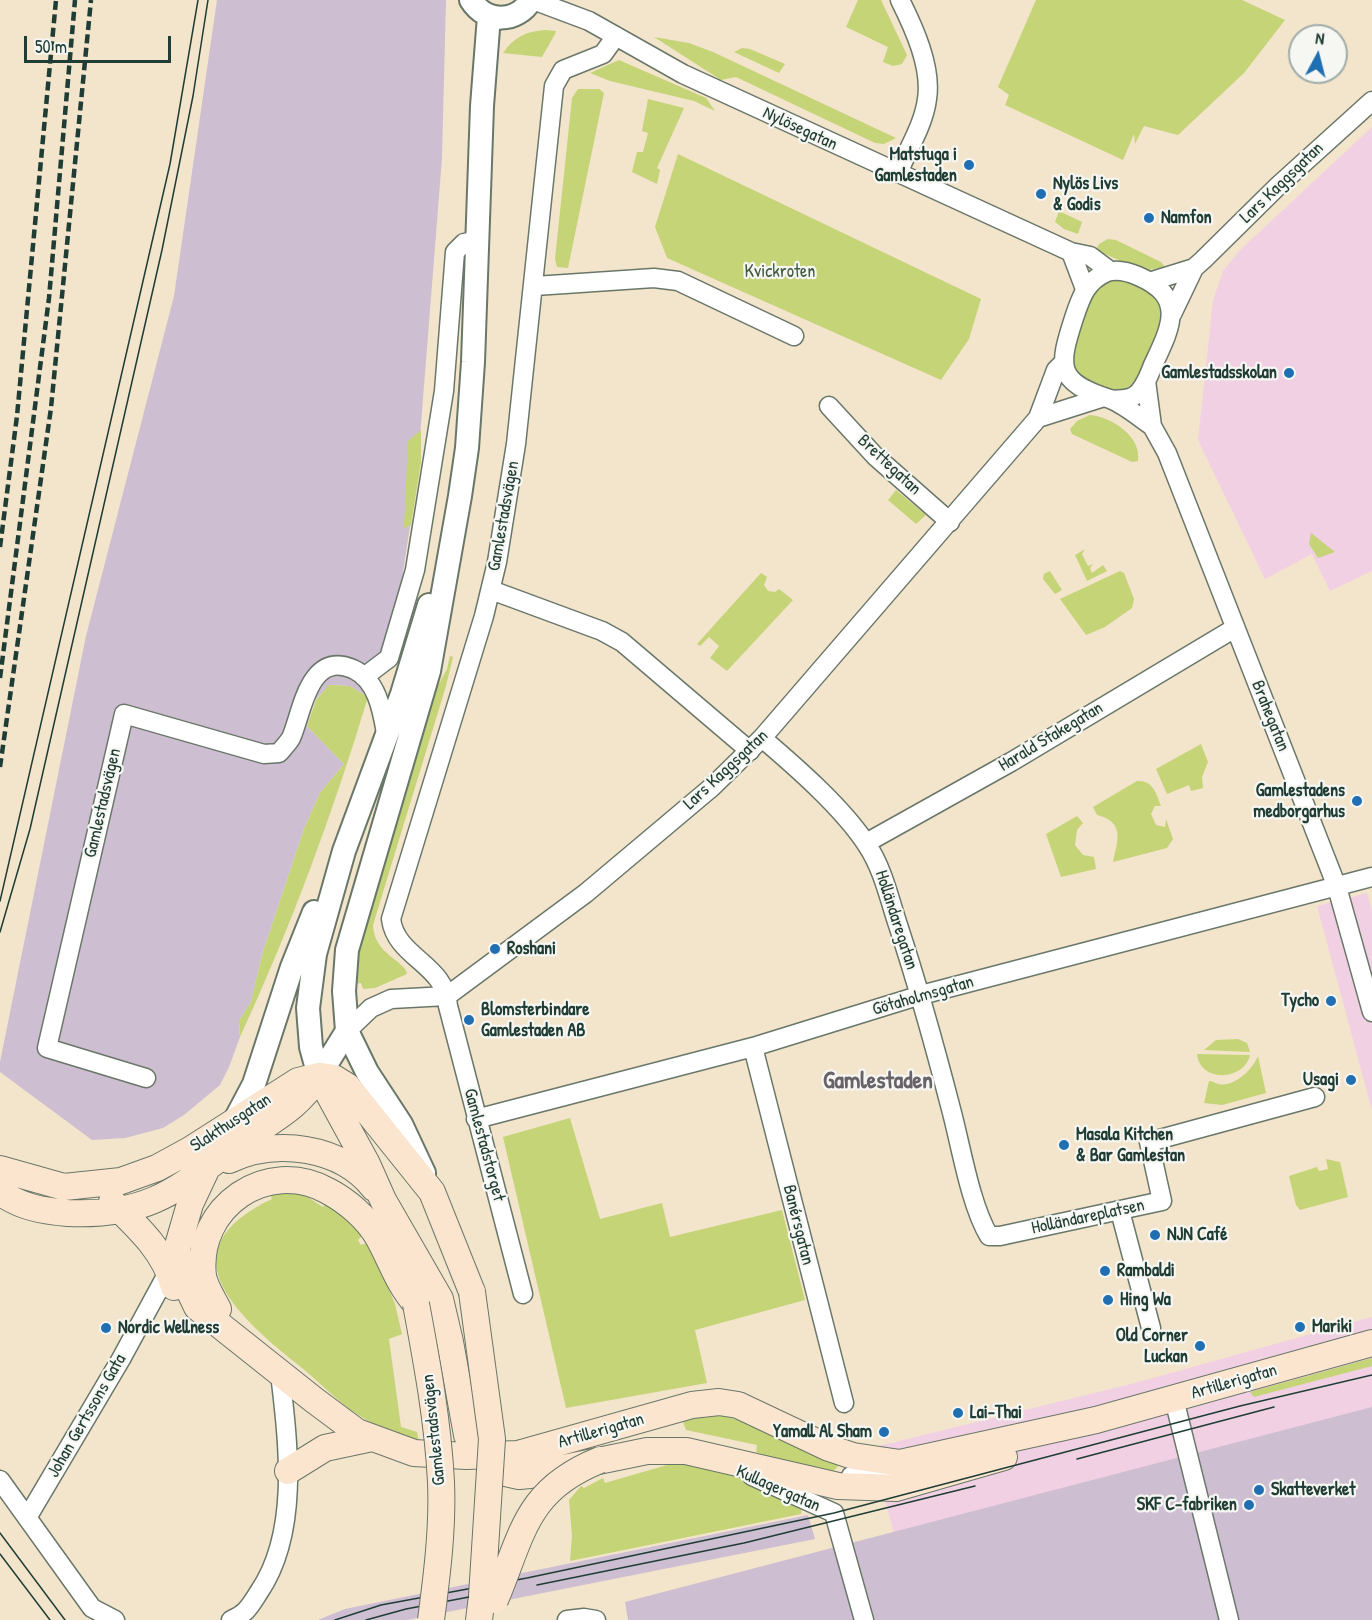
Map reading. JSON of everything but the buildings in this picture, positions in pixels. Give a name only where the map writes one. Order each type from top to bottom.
[{"type":"main road","name":"Slakthusgatan","points":[[0,1169],[64,1187],[121,1181],[157,1168],[298,1081],[319,1076]]},
{"type":"main road","name":"Slakthusgatan","points":[[0,1192],[16,1203],[53,1212],[101,1214],[157,1200],[206,1170],[252,1135],[293,1108],[319,1076]]},
{"type":"main road","name":"Gamlestadsvägen","points":[[319,1076],[334,1078],[347,1086],[432,1192],[472,1292],[492,1439],[492,1470],[479,1620]]},
{"type":"main road","name":"Gamlestadsvägen","points":[[319,1076],[367,1164],[383,1200],[407,1240],[428,1302],[450,1342],[467,1436],[473,1451],[492,1470]]},
{"type":"main road","name":"Slakthusgatan","points":[[206,1170],[240,1155],[272,1148],[306,1150],[336,1159],[355,1171],[383,1200]]},
{"type":"main road","name":"Artillerigatan","points":[[206,1170],[190,1204],[173,1260],[178,1304],[196,1321],[216,1333],[229,1330]]},
{"type":"main road","name":"Artillerigatan","points":[[428,1302],[403,1290],[377,1235],[344,1200],[326,1189],[286,1179],[269,1181],[237,1194],[215,1218],[208,1234],[203,1279],[229,1330],[343,1422],[372,1438],[414,1453],[466,1456],[518,1454],[692,1405],[719,1402],[738,1405],[829,1448],[872,1460],[900,1463],[1096,1420],[1372,1343]]},
{"type":"main road","name":"Artillerigatan","points":[[76,1187],[112,1202],[173,1260]]},
{"type":"main road","name":"Gamlestadsvägen","points":[[428,1302],[441,1484],[437,1569],[431,1620]]},
{"type":"main road","name":"Artillerigatan","points":[[492,1470],[519,1476],[530,1475],[647,1451],[686,1451],[838,1486],[896,1488],[1024,1451],[1096,1420]]},
{"type":"main road","points":[[288,1471],[325,1448],[372,1438]]},
{"type":"main road","name":"Artillerigatan","points":[[486,1620],[527,1519],[561,1480],[573,1471],[600,1460]]},
{"type":"street","points":[[471,0],[480,11],[489,16],[502,18],[514,16],[532,0]]},
{"type":"street","name":"Nylösegatan","points":[[532,0],[589,21],[683,74],[1071,252],[1090,256],[1110,271]]},
{"type":"street","points":[[898,173],[924,113],[928,85],[921,51],[900,0]]},
{"type":"street","name":"Gamlestadsvägen","points":[[432,1192],[401,1124],[367,1072],[347,1031],[344,991],[346,950],[429,671],[461,495],[473,362],[484,65],[489,16]]},
{"type":"street","name":"Gamlestadsvägen","points":[[447,996],[433,971],[399,944],[392,928],[392,910],[491,590],[516,444],[556,79],[563,70],[603,54],[616,36]]},
{"type":"street","name":"Lars Kaggsgatan","points":[[1172,314],[1194,268],[1286,178],[1372,101]]},
{"type":"street","points":[[386,733],[381,705],[364,677],[389,658],[416,570],[444,391],[455,252],[464,243],[476,242]]},
{"type":"street","points":[[1071,252],[1085,290]]},
{"type":"street","name":"Lars Kaggsgatan","points":[[1152,281],[1194,268]]},
{"type":"street","points":[[1038,418],[1107,399],[1134,396],[1146,381],[1170,327],[1172,314],[1165,292],[1152,281],[1134,274],[1110,271],[1098,276],[1085,290],[1063,351],[1066,371],[1079,387],[1107,399]]},
{"type":"street","points":[[535,286],[654,278],[678,281],[794,336]]},
{"type":"street","name":"Lars Kaggsgatan","points":[[447,996],[586,893],[756,744],[1038,418],[1056,370],[1063,363]]},
{"type":"street","name":"Brahegatan","points":[[1146,381],[1152,426],[1167,453],[1337,887],[1372,1012]]},
{"type":"street","name":"Brahegatan","points":[[1107,399],[1152,426]]},
{"type":"street","name":"Brettegatan","points":[[829,406],[875,456],[950,522]]},
{"type":"street","points":[[430,491],[461,495]]},
{"type":"street","name":"Gamlestadsvägen","points":[[319,1076],[310,1038],[309,992],[315,954],[344,851],[402,694],[420,630],[450,546]]},
{"type":"street","name":"Holländaregatan","points":[[491,590],[602,631],[622,642],[756,744],[795,767],[866,843],[878,864],[921,995],[969,1177]]},
{"type":"street","name":"Harald Stakegatan","points":[[866,843],[1011,762],[1235,628]]},
{"type":"street","name":"Gamlestadsvägen","points":[[146,1078],[47,1048],[124,714],[264,754],[279,753],[290,739],[306,690],[315,677],[327,669],[340,667],[352,669],[364,677]]},
{"type":"street","name":"Gamlestadsvägen","points":[[235,1120],[248,1099],[258,1073],[292,967],[317,904],[344,851]]},
{"type":"street","name":"Götaholmsgatan","points":[[476,1119],[753,1047],[921,995],[1372,877]]},
{"type":"street","points":[[319,1076],[347,1031],[371,1008],[381,1003],[424,995],[447,996]]},
{"type":"street","name":"Gamlestadstorget","points":[[447,996],[476,1119],[523,1294]]},
{"type":"street","name":"Banérsgatan","points":[[753,1047],[844,1403]]},
{"type":"street","name":"Holländareplatsen","points":[[969,1177],[988,1236],[1000,1236],[1120,1211],[1162,1201],[1149,1142],[1315,1097]]},
{"type":"street","points":[[1120,1211],[1150,1328]]},
{"type":"street","name":"Johan Gertssons Gata","points":[[27,1518],[121,1359],[173,1260]]},
{"type":"street","points":[[231,1620],[244,1615],[270,1577],[282,1543],[288,1471],[280,1373]]},
{"type":"street","points":[[1174,1399],[1228,1620]]},
{"type":"street","name":"Artillerigatan","points":[[838,1486],[850,1476],[901,1473],[954,1461],[997,1443]]},
{"type":"street","name":"Kullagergatan","points":[[686,1451],[767,1481],[834,1513],[864,1620]]},
{"type":"street","points":[[0,1480],[92,1608],[115,1620]]},
{"type":"street","points":[[834,1513],[838,1486]]},
{"type":"street","points":[[567,1620],[584,1618],[596,1620]]},
{"type":"shaded area","points":[[217,0],[446,0],[442,158],[416,487],[401,585],[368,697],[350,686],[330,685],[315,700],[307,726],[344,764],[320,793],[304,829],[262,955],[251,1002],[239,1021],[240,1037],[229,1067],[220,1085],[184,1115],[163,1128],[125,1138],[92,1140],[0,1072],[0,1062],[86,636],[174,296]]},
{"type":"shaded area","name":"Gamlestadsskolan","points":[[1372,127],[1372,571],[1330,591],[1312,554],[1265,579],[1198,440],[1213,300],[1223,271],[1239,251]]},
{"type":"shaded area","points":[[1367,893],[1372,911],[1372,1110],[1317,906]]},
{"type":"shaded area","points":[[1372,1317],[1372,1414],[895,1537],[871,1448],[1135,1383]]},
{"type":"shaded area","points":[[1372,1407],[1372,1620],[628,1620],[625,1602]]},
{"type":"shaded area","points":[[808,1515],[815,1539],[407,1620],[318,1620],[345,1609]]},
{"type":"green space","points":[[858,0],[881,0],[907,55],[902,64],[893,66],[883,62],[888,47],[846,27]]},
{"type":"green space","points":[[1036,0],[1242,0],[1285,20],[1244,73],[1178,135],[1144,126],[1135,144],[1134,134],[1123,160],[1005,105],[1009,95],[998,87]]},
{"type":"green space","points":[[545,30],[556,31],[542,57],[503,53],[521,36]]},
{"type":"green space","points":[[654,37],[689,43],[713,52],[896,138],[884,144],[875,143],[736,77],[721,80]]},
{"type":"green space","points":[[742,48],[750,49],[785,64],[779,73],[734,52]]},
{"type":"green space","points":[[619,60],[706,98],[715,111],[694,101],[610,81],[590,73]]},
{"type":"green space","points":[[578,89],[599,89],[604,93],[568,268],[557,267],[555,259],[572,98]]},
{"type":"green space","points":[[648,99],[684,108],[657,168],[660,170],[657,184],[632,172],[637,152],[643,152],[648,133],[642,131]]},
{"type":"green space","name":"Kvickroten","points":[[678,154],[981,299],[969,339],[941,380],[667,258],[655,227]]},
{"type":"green space","points":[[1059,211],[1082,222],[1078,234],[1064,229],[1055,222]]},
{"type":"green space","points":[[1108,239],[1116,240],[1161,262],[1165,267],[1143,271],[1096,250],[1099,244]]},
{"type":"green space","points":[[1115,277],[1147,289],[1157,299],[1163,310],[1163,321],[1159,333],[1144,365],[1137,377],[1121,392],[1101,389],[1073,369],[1073,348],[1081,314],[1091,294],[1098,286]]},
{"type":"green space","points":[[1090,415],[1107,420],[1123,429],[1135,444],[1138,461],[1132,462],[1072,434],[1070,429],[1077,421]]},
{"type":"green space","points":[[421,430],[421,462],[411,525],[404,528],[408,441]]},
{"type":"green space","points":[[896,490],[926,515],[916,524],[888,500]]},
{"type":"green space","points":[[1311,533],[1335,552],[1318,558],[1309,544]]},
{"type":"green space","points":[[1085,549],[1082,554],[1088,566],[1093,564],[1090,568],[1092,573],[1103,565],[1107,571],[1087,581],[1075,555]]},
{"type":"green space","points":[[1050,571],[1062,590],[1055,594],[1043,579],[1044,574]]},
{"type":"green space","points":[[1120,571],[1124,573],[1134,599],[1132,608],[1105,627],[1086,635],[1060,599]]},
{"type":"green space","points":[[761,573],[767,577],[764,585],[768,591],[775,592],[779,589],[793,600],[727,671],[710,658],[719,646],[709,637],[700,646],[697,644]]},
{"type":"green space","points":[[450,656],[453,657],[446,686],[373,925],[378,943],[405,969],[407,974],[375,988],[363,989],[361,983],[354,984],[356,953],[429,702],[447,669]]},
{"type":"green space","points":[[329,685],[350,686],[368,697],[310,869],[277,954],[240,1037],[239,1021],[251,1002],[262,955],[304,829],[320,793],[344,764],[307,726],[316,700]]},
{"type":"green space","points":[[1201,744],[1208,762],[1202,777],[1203,788],[1191,791],[1189,785],[1167,794],[1156,769]]},
{"type":"green space","points":[[1137,781],[1147,783],[1153,788],[1161,806],[1155,806],[1151,814],[1156,825],[1165,827],[1166,819],[1173,839],[1167,848],[1113,862],[1117,840],[1116,828],[1112,822],[1097,815],[1093,807]]},
{"type":"green space","points":[[1077,816],[1083,823],[1077,830],[1075,845],[1083,855],[1094,857],[1096,869],[1061,877],[1046,834]]},
{"type":"green space","points":[[1238,1039],[1247,1043],[1250,1052],[1204,1050],[1216,1040]]},
{"type":"green space","points":[[1197,1054],[1250,1055],[1240,1070],[1222,1075],[1206,1070]]},
{"type":"green space","points":[[1258,1056],[1266,1093],[1222,1105],[1204,1103],[1209,1081],[1224,1084],[1236,1080],[1247,1072]]},
{"type":"green space","points":[[570,1118],[600,1219],[662,1203],[670,1237],[782,1210],[805,1300],[695,1330],[707,1383],[566,1408],[503,1137]]},
{"type":"green space","points":[[1326,1159],[1340,1162],[1348,1197],[1300,1210],[1296,1205],[1289,1176],[1317,1167],[1319,1171],[1328,1169]]},
{"type":"green space","points":[[278,1192],[303,1194],[323,1207],[327,1201],[353,1223],[362,1236],[358,1240],[361,1245],[370,1242],[395,1304],[402,1334],[389,1339],[401,1427],[417,1432],[419,1442],[374,1424],[343,1404],[252,1324],[233,1303],[221,1282],[216,1260],[222,1239],[240,1219],[272,1199],[270,1194]]},
{"type":"green space","points":[[1372,1358],[1372,1366],[1254,1397],[1250,1392]]},
{"type":"green space","points":[[710,1413],[744,1422],[807,1452],[840,1464],[829,1476],[774,1460],[756,1452],[757,1445],[686,1430],[682,1419]]},
{"type":"green space","points":[[681,1461],[738,1474],[802,1506],[801,1514],[570,1561],[572,1536],[569,1500],[581,1486],[584,1488],[603,1478],[605,1483]]},
{"type":"tram line","points":[[0,901],[170,164],[198,0]]},
{"type":"tram line","points":[[0,932],[30,829],[162,250],[193,96],[208,0]]},
{"type":"tram line","points":[[335,1620],[381,1605],[527,1578],[834,1513],[1240,1406],[1372,1375]]},
{"type":"tram line","points":[[1077,1459],[1274,1407]]},
{"type":"tram line","points":[[537,1585],[744,1543],[975,1486]]},
{"type":"tram line","points":[[0,1533],[65,1620]]},
{"type":"tram line","points":[[0,1554],[50,1620]]},
{"type":"tram line","points":[[366,1620],[406,1609],[469,1597]]},
{"type":"railway","points":[[0,547],[17,416],[56,0]]},
{"type":"railway","points":[[0,678],[49,298],[75,0]]},
{"type":"railway","points":[[0,767],[51,408],[91,0]]},
{"type":"place","name":"Matstuga i Gamlestaden","points":[[969,165]]},
{"type":"place","name":"Nylös Livs & Godis","points":[[1041,194]]},
{"type":"place","name":"Namfon","points":[[1149,218]]},
{"type":"place","name":"Gamlestadsskolan","points":[[1289,373]]},
{"type":"place","name":"Gamlestadens medborgarhus","points":[[1357,801]]},
{"type":"place","name":"Roshani","points":[[495,949]]},
{"type":"place","name":"Tycho","points":[[1331,1001]]},
{"type":"place","name":"Blomsterbindare Gamlestaden AB","points":[[469,1020]]},
{"type":"place","name":"Usagi","points":[[1351,1080]]},
{"type":"place","name":"Masala Kitchen & Bar Gamlestan","points":[[1064,1145]]},
{"type":"place","name":"NJN Café","points":[[1155,1235]]},
{"type":"place","name":"Rambaldi","points":[[1105,1271]]},
{"type":"place","name":"Hing Wa","points":[[1108,1300]]},
{"type":"place","name":"Mariki","points":[[1300,1327]]},
{"type":"place","name":"Nordic Wellness","points":[[106,1328]]},
{"type":"place","name":"Old Corner Luckan","points":[[1200,1346]]},
{"type":"place","name":"Lai-Thai","points":[[958,1413]]},
{"type":"place","name":"Yamall Al Sham","points":[[884,1432]]},
{"type":"place","name":"Skatteverket","points":[[1259,1490]]},
{"type":"place","name":"SKF C-fabriken","points":[[1249,1505]]},
{"type":"district","name":"Gamlestaden","points":[[878,1082]]}]
